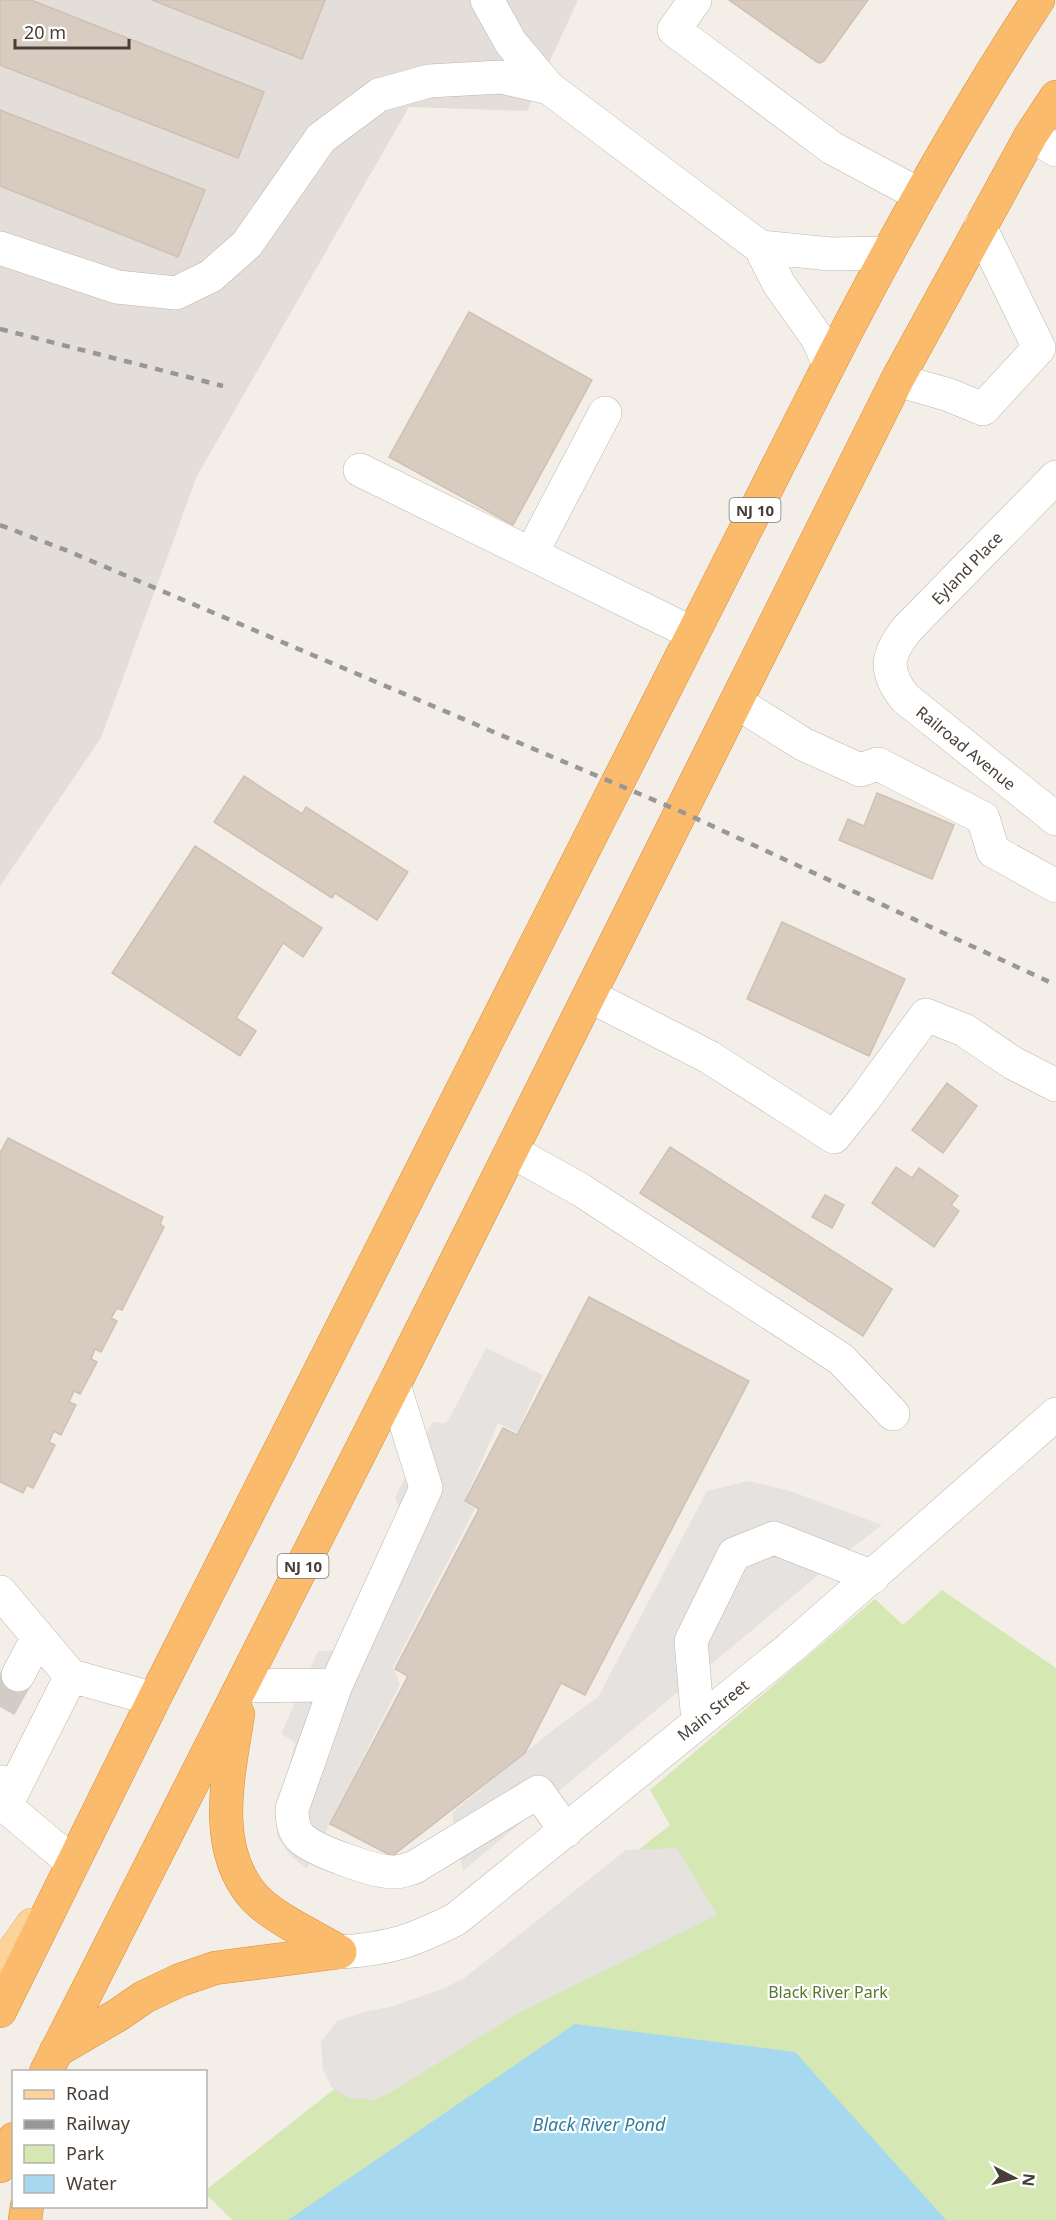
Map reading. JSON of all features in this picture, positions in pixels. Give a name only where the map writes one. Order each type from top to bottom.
[{"type":"highway","name":"NJ 10","points":[[0,2011],[154,1699],[829,365],[920,195],[998,60],[1038,0]]},
{"type":"highway","name":"NJ 10","points":[[52,2062],[590,996],[897,380],[980,227],[1044,143],[1056,97]]},
{"type":"highway","points":[[242,1686],[226,1810],[229,1850],[241,1878],[255,1898],[286,1921],[340,1952]]},
{"type":"highway","points":[[52,2062],[144,1997],[180,1980],[214,1968],[340,1952]]},
{"type":"highway","points":[[0,2166],[12,2143]]},
{"type":"main road","points":[[0,1970],[70,1870]]},
{"type":"street","points":[[487,0],[511,43],[549,88],[760,247],[779,284],[818,339],[829,365]]},
{"type":"street","points":[[695,0],[674,30],[832,148],[920,195]]},
{"type":"street","points":[[0,248],[117,287],[176,293],[211,276],[248,244],[321,138],[379,95],[429,81],[501,77],[549,88]]},
{"type":"street","points":[[897,380],[949,395],[983,409],[1039,348],[980,227]]},
{"type":"street","points":[[760,247],[831,254],[887,253]]},
{"type":"street","points":[[531,554],[605,413]]},
{"type":"street","points":[[360,470],[692,633]]},
{"type":"street","name":"Eyland Place","points":[[889,667],[897,642],[908,628],[1056,477]]},
{"type":"street","name":"Railroad Avenue","points":[[889,667],[892,678],[905,698],[1056,819]]},
{"type":"street","points":[[736,702],[803,744],[860,770],[878,764],[983,818],[993,851],[1056,886]]},
{"type":"street","points":[[590,996],[709,1057],[834,1137],[926,1015],[964,1030],[1013,1063],[1056,1085]]},
{"type":"street","points":[[511,1151],[581,1190],[841,1359],[893,1414]]},
{"type":"street","points":[[394,1385],[426,1488],[336,1684],[292,1809],[291,1822],[301,1838],[311,1845],[378,1870],[396,1872],[413,1868],[538,1792],[566,1831]]},
{"type":"street","name":"Main Street","points":[[340,1952],[370,1950],[401,1944],[456,1919],[790,1648],[1054,1420]]},
{"type":"street","points":[[698,1722],[691,1641],[734,1554],[774,1538],[873,1577]]},
{"type":"street","points":[[0,1592],[71,1676],[154,1699]]},
{"type":"street","points":[[18,1675],[38,1637]]},
{"type":"street","points":[[70,1870],[10,1810],[4,1791],[71,1676]]},
{"type":"street","points":[[242,1686],[336,1684]]},
{"type":"shaded area","points":[[0,0],[578,0],[527,111],[409,107],[197,476],[101,738],[0,886]]},
{"type":"shaded area","points":[[486,1348],[543,1375],[517,1433],[498,1423],[464,1502],[475,1509],[393,1667],[400,1684],[307,1869],[289,1854],[277,1836],[277,1815],[295,1742],[281,1734],[318,1651],[333,1651],[401,1512],[395,1498],[432,1422],[445,1423],[449,1419]]},
{"type":"shaded area","points":[[748,1481],[790,1491],[882,1525],[835,1561],[463,1871],[452,1813],[554,1729],[598,1697],[707,1491]]},
{"type":"shaded area","points":[[677,1848],[717,1915],[517,2014],[375,2100],[348,2098],[331,2087],[323,2069],[321,2042],[337,2021],[394,2006],[463,1979],[626,1850]]},
{"type":"green space","name":"Black River Park","points":[[942,1590],[1056,1668],[1056,2220],[232,2220],[207,2195],[207,2189],[670,1825],[650,1790],[875,1599],[903,1625]]},
{"type":"water","name":"Black River Pond","points":[[575,2024],[795,2052],[946,2220],[288,2220]]},
{"type":"building","points":[[0,0],[31,0],[264,92],[238,158],[0,65]]},
{"type":"building","points":[[152,0],[325,0],[302,59]]},
{"type":"building","points":[[729,0],[868,0],[824,61],[820,63]]},
{"type":"building","points":[[0,110],[205,190],[178,257],[0,186]]},
{"type":"building","points":[[469,312],[592,380],[513,525],[389,457]]},
{"type":"building","points":[[244,776],[302,814],[306,807],[408,872],[377,920],[335,893],[332,898],[214,822]]},
{"type":"building","points":[[877,793],[954,825],[932,879],[839,840],[848,819],[864,826]]},
{"type":"building","points":[[195,846],[322,928],[303,957],[283,943],[236,1018],[256,1031],[240,1056],[112,973]]},
{"type":"building","points":[[782,922],[905,979],[869,1056],[747,999]]},
{"type":"building","points":[[947,1083],[977,1106],[943,1153],[912,1130]]},
{"type":"building","points":[[8,1138],[163,1217],[160,1224],[164,1227],[122,1310],[117,1308],[111,1318],[117,1321],[101,1352],[95,1349],[91,1359],[97,1362],[80,1394],[74,1391],[69,1402],[76,1405],[61,1435],[54,1431],[49,1442],[55,1445],[33,1488],[27,1485],[23,1493],[0,1482],[0,1153]]},
{"type":"building","points":[[670,1147],[892,1289],[863,1336],[640,1193]]},
{"type":"building","points":[[896,1167],[912,1178],[919,1168],[958,1196],[951,1205],[959,1211],[934,1247],[872,1203]]},
{"type":"building","points":[[825,1195],[844,1205],[832,1228],[812,1217]]},
{"type":"building","points":[[589,1297],[749,1381],[585,1695],[561,1683],[525,1753],[392,1856],[330,1824],[408,1676],[395,1669],[479,1509],[465,1501],[503,1428],[517,1435]]},
{"type":"tunnel","points":[[0,1707],[18,1675]]},
{"type":"railway","points":[[0,329],[223,386]]},
{"type":"railway","points":[[0,525],[68,551],[682,812],[1056,985]]}]
